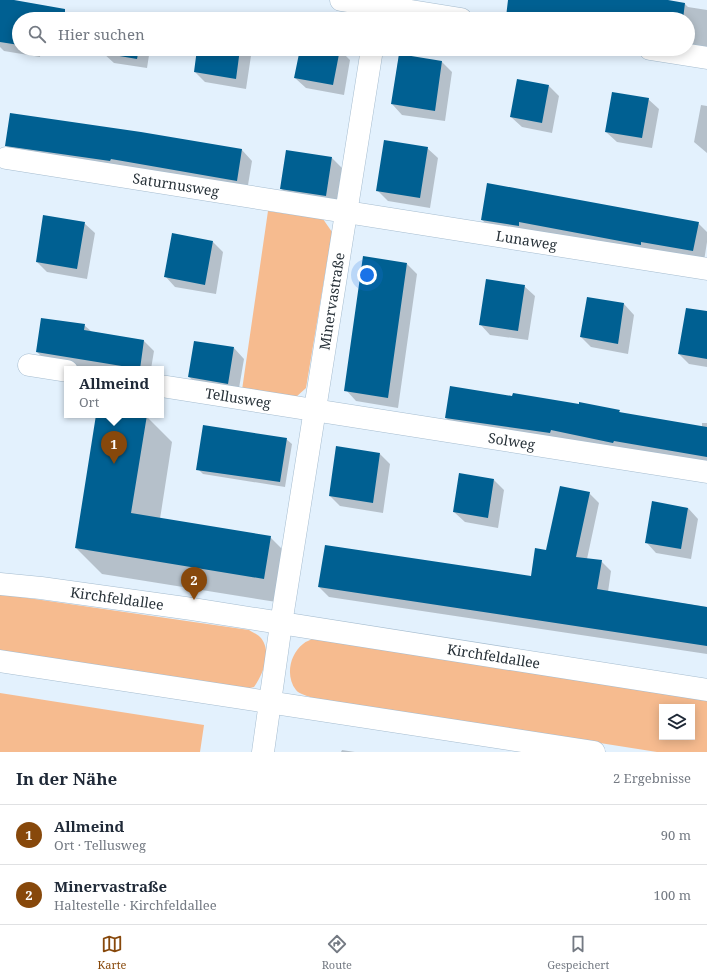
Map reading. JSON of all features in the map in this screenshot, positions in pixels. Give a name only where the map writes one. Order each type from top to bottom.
[{"type":"street","points":[[341,0],[378,8],[408,12]]},
{"type":"street","name":"Minervastraße","points":[[281,624],[316,411],[371,56]]},
{"type":"street","points":[[694,56],[707,58]]},
{"type":"street","name":"Saturnusweg","points":[[6,158],[347,212]]},
{"type":"street","name":"Lunaweg","points":[[347,212],[707,269]]},
{"type":"street","points":[[30,365],[64,371]]},
{"type":"street","name":"Tellusweg","points":[[164,386],[316,411]]},
{"type":"street","name":"Solweg","points":[[316,411],[707,472]]},
{"type":"street","name":"Kirchfeldallee","points":[[0,584],[49,589],[707,690]]},
{"type":"street","points":[[263,752],[281,624]]},
{"type":"street","points":[[0,661],[594,752]]},
{"type":"shaded area","points":[[268,211],[323,219],[332,232],[306,388],[296,397],[242,390]]},
{"type":"shaded area","points":[[0,594],[249,630],[259,636],[264,643],[266,649],[265,662],[261,676],[254,687],[237,691],[0,652]]},
{"type":"shaded area","points":[[314,638],[707,699],[707,752],[657,752],[313,698],[301,694],[296,690],[290,672],[292,659],[304,643]]},
{"type":"shaded area","points":[[0,693],[204,725],[200,752],[0,752]]},
{"type":"building","points":[[0,0],[14,0],[65,9],[65,12],[12,12],[12,44],[0,42]]},
{"type":"building","points":[[508,0],[668,0],[685,3],[684,12],[507,12]]},
{"type":"building","points":[[120,56],[138,56],[137,59]]},
{"type":"building","points":[[196,56],[239,56],[236,79],[194,72]]},
{"type":"building","points":[[299,56],[339,56],[333,85],[294,78]]},
{"type":"building","points":[[399,56],[411,56],[442,61],[435,111],[391,104]]},
{"type":"building","points":[[517,79],[549,85],[542,123],[510,117]]},
{"type":"building","points":[[612,92],[649,98],[642,138],[605,132]]},
{"type":"building","points":[[10,113],[141,132],[242,149],[237,181],[111,159],[110,161],[5,146]]},
{"type":"building","points":[[384,140],[428,147],[420,198],[376,191]]},
{"type":"building","points":[[286,150],[332,157],[326,196],[280,189]]},
{"type":"building","points":[[487,183],[699,222],[693,251],[641,242],[641,245],[519,222],[519,226],[481,220]]},
{"type":"building","points":[[43,215],[85,222],[77,269],[36,262]]},
{"type":"building","points":[[172,233],[213,241],[205,285],[164,277]]},
{"type":"building","points":[[363,256],[407,263],[388,398],[344,391]]},
{"type":"building","points":[[486,279],[525,285],[518,331],[479,325]]},
{"type":"building","points":[[587,297],[624,303],[618,344],[580,337]]},
{"type":"building","points":[[686,308],[707,311],[707,359],[678,354]]},
{"type":"building","points":[[41,318],[85,324],[84,330],[144,340],[140,366],[122,366],[36,352]]},
{"type":"building","points":[[194,341],[234,347],[228,384],[188,377]]},
{"type":"building","points":[[450,386],[512,396],[513,393],[579,404],[579,402],[620,410],[619,412],[707,427],[707,457],[614,441],[613,443],[551,430],[550,433],[445,418]]},
{"type":"building","points":[[96,418],[147,418],[131,513],[271,536],[264,579],[75,548]]},
{"type":"building","points":[[203,425],[287,438],[280,482],[196,470]]},
{"type":"building","points":[[336,446],[380,453],[373,503],[329,496]]},
{"type":"building","points":[[459,473],[494,479],[488,518],[453,512]]},
{"type":"building","points":[[560,486],[590,492],[576,557],[602,560],[597,589],[707,607],[707,646],[318,587],[325,545],[531,576],[535,548],[546,550]]},
{"type":"building","points":[[652,501],[688,508],[681,549],[645,543]]},
{"type":"place","name":"Allmeind","points":[[114,464]]},
{"type":"place","name":"Minervastraße","points":[[194,600]]}]
